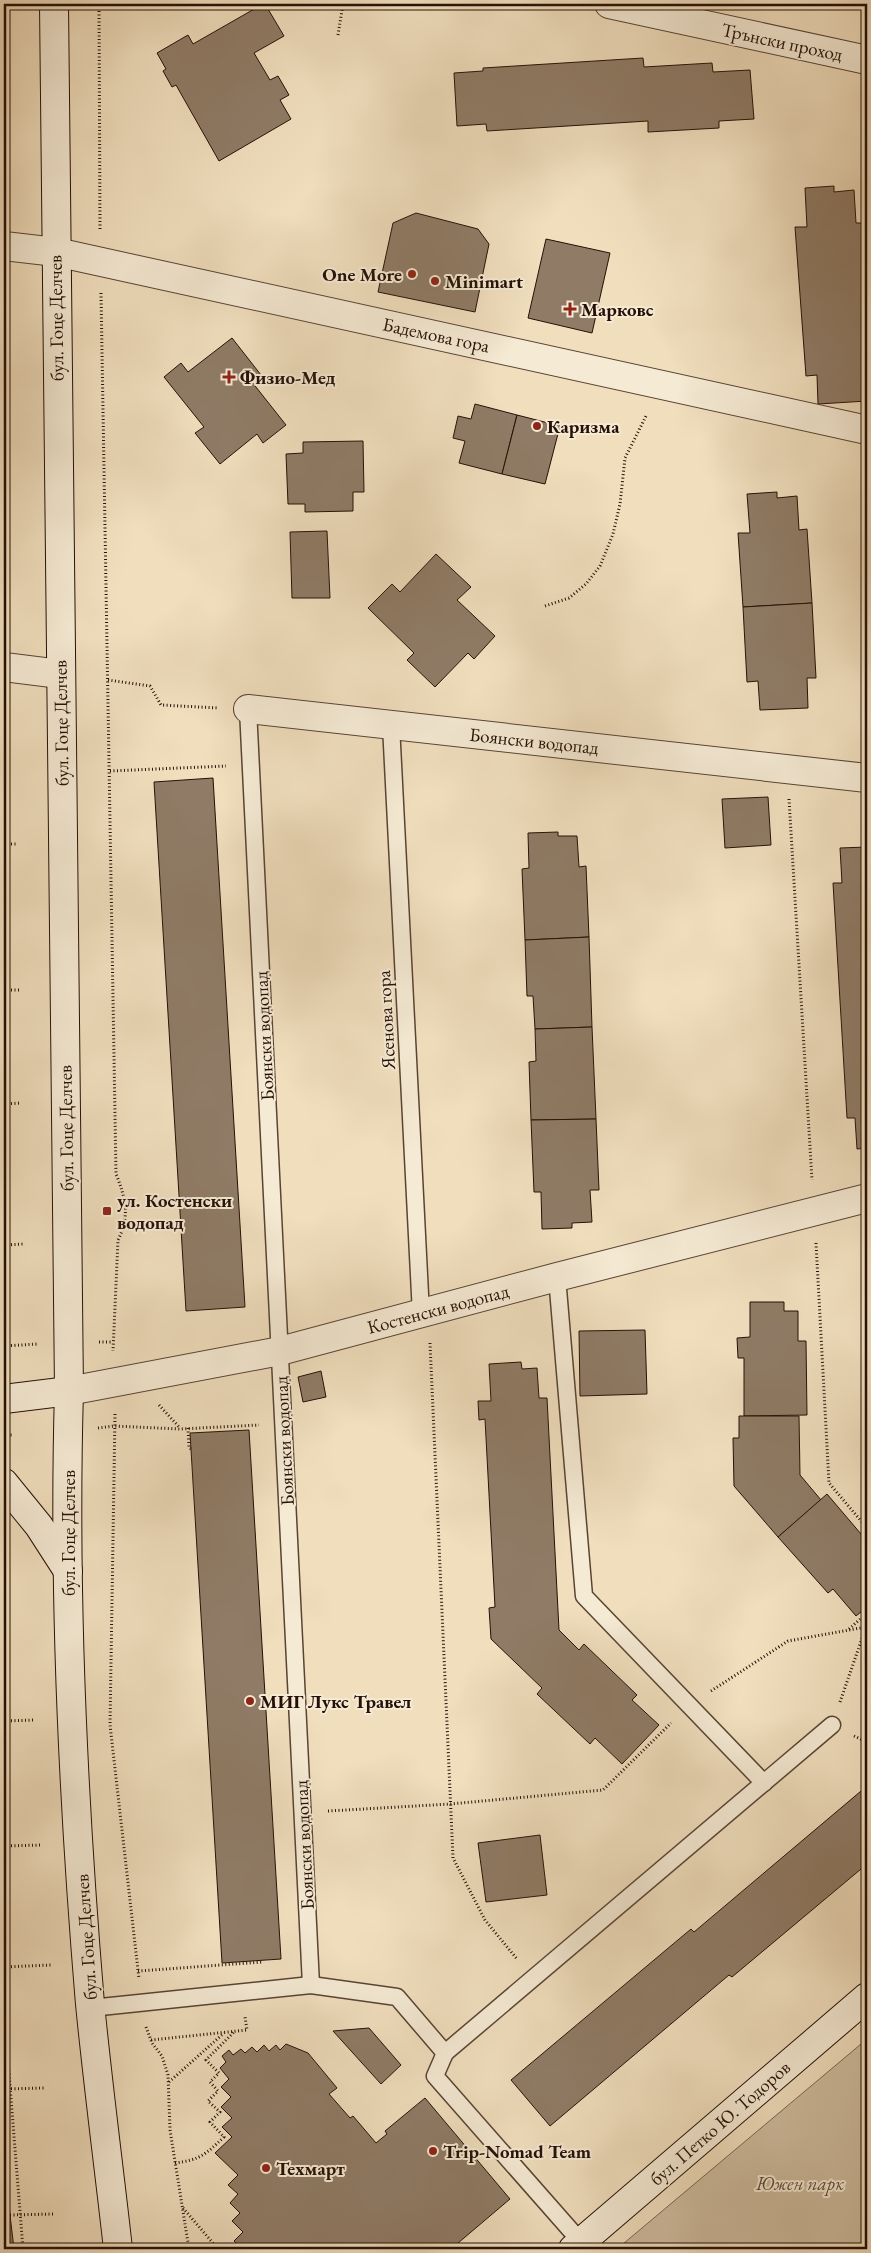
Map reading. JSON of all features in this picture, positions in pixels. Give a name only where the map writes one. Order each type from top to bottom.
[{"type":"street","name":"бул. Гоце Делчев","points":[[54,4],[69,1391],[68,1570],[75,1782],[91,2008],[118,2249]]},
{"type":"street","name":"Трънски проход","points":[[609,4],[867,60]]},
{"type":"street","name":"Бадемова гора","points":[[4,246],[56,252],[867,430]]},
{"type":"street","points":[[4,667],[60,674]]},
{"type":"street","name":"Боянски водопад","points":[[248,709],[867,778]]},
{"type":"street","name":"Костенски водопад","points":[[4,1399],[69,1391],[280,1351],[557,1277],[867,1198]]},
{"type":"street","points":[[4,1482],[39,1526],[68,1570]]},
{"type":"street","name":"бул. Петко Ю. Тодоров","points":[[577,2246],[867,1998]]},
{"type":"lane","name":"Боянски водопад","points":[[248,709],[311,1985]]},
{"type":"lane","name":"Ясенова гора","points":[[391,725],[421,1314]]},
{"type":"lane","points":[[557,1277],[584,1596],[764,1784]]},
{"type":"lane","points":[[577,2246],[435,2076],[445,2053],[832,1725]]},
{"type":"lane","points":[[91,2008],[311,1985],[397,1997],[445,2053]]},
{"type":"path","points":[[99,4],[100,262],[116,1174],[124,1194],[125,1225],[118,1240],[112,1342],[114,1359]]},
{"type":"path","points":[[338,35],[344,4]]},
{"type":"path","points":[[545,606],[569,598],[586,584],[600,566],[613,534],[619,511],[625,458],[662,384]]},
{"type":"path","points":[[108,680],[150,686],[160,705],[248,709]]},
{"type":"path","points":[[110,771],[251,765]]},
{"type":"path","points":[[787,769],[829,1483],[867,1528]]},
{"type":"path","points":[[4,844],[16,844]]},
{"type":"path","points":[[4,990],[19,990]]},
{"type":"path","points":[[4,1104],[22,1103]]},
{"type":"path","points":[[4,1245],[24,1244]]},
{"type":"path","points":[[421,1314],[432,1349],[453,1858],[485,1920],[533,1979]]},
{"type":"path","points":[[96,1342],[112,1342]]},
{"type":"path","points":[[4,1346],[39,1344]]},
{"type":"path","points":[[159,1404],[180,1429]]},
{"type":"path","points":[[116,1407],[114,1426],[110,1725],[142,2003],[145,2022],[151,2040],[162,2056],[168,2075],[170,2130],[189,2249]]},
{"type":"path","points":[[93,1428],[114,1426],[180,1429],[283,1424]]},
{"type":"path","points":[[188,1428],[189,1448],[191,1449]]},
{"type":"path","points":[[4,1443],[7,1435],[13,1434]]},
{"type":"path","points":[[848,1631],[867,1613]]},
{"type":"path","points":[[302,1813],[450,1804],[603,1790],[689,1705],[788,1641],[867,1626]]},
{"type":"path","points":[[832,1725],[867,1626]]},
{"type":"path","points":[[4,1721],[34,1720]]},
{"type":"path","points":[[4,1846],[42,1845]]},
{"type":"path","points":[[138,1971],[269,1962]]},
{"type":"path","points":[[4,1967],[50,1965]]},
{"type":"path","points":[[151,2040],[247,2030],[240,1992]]},
{"type":"path","points":[[4,2012],[23,2249]]},
{"type":"path","points":[[175,2163],[193,2161],[204,2156],[224,2137],[210,2122],[220,2112],[208,2101],[218,2091],[210,2082],[219,2073],[206,2060],[234,2032]]},
{"type":"path","points":[[168,2082],[224,2033]]},
{"type":"path","points":[[4,2089],[44,2088]]},
{"type":"path","points":[[182,2207],[218,2249]]},
{"type":"path","points":[[10,2215],[55,2214]]},
{"type":"green space","name":"Южен парк","points":[[867,2039],[867,2249],[617,2249]]},
{"type":"building","points":[[265,4],[284,36],[254,53],[270,80],[278,76],[289,95],[280,100],[291,119],[219,161],[176,85],[172,87],[163,71],[166,69],[157,53],[188,35],[193,44]]},
{"type":"building","points":[[643,58],[644,67],[712,63],[713,72],[750,70],[754,119],[719,121],[719,128],[648,132],[648,121],[487,131],[486,124],[457,126],[454,73],[483,71],[483,68]]},
{"type":"building","points":[[834,186],[834,192],[854,190],[856,223],[865,223],[867,372],[865,372],[867,401],[818,404],[817,375],[806,376],[795,227],[807,227],[805,188]]},
{"type":"building","points":[[416,213],[478,229],[489,244],[475,312],[378,292],[393,223]]},
{"type":"building","points":[[546,239],[610,253],[592,333],[528,318]]},
{"type":"building","points":[[232,338],[261,375],[252,382],[286,425],[263,443],[257,434],[220,464],[195,433],[204,427],[164,377],[181,363],[188,372]]},
{"type":"building","points":[[475,404],[517,415],[502,474],[459,463],[465,441],[453,438],[458,416],[471,419]]},
{"type":"building","points":[[517,415],[560,426],[545,484],[502,474]]},
{"type":"building","points":[[363,441],[364,492],[353,492],[353,511],[305,512],[305,504],[288,504],[286,454],[303,453],[303,442]]},
{"type":"building","points":[[777,492],[777,498],[797,496],[799,530],[807,529],[812,603],[743,607],[738,533],[750,533],[747,494]]},
{"type":"building","points":[[327,531],[330,598],[292,598],[290,532]]},
{"type":"building","points":[[436,554],[471,587],[457,600],[495,636],[474,659],[468,653],[435,687],[407,660],[414,653],[368,608],[392,584],[400,592]]},
{"type":"building","points":[[812,603],[816,678],[807,678],[808,708],[760,710],[758,681],[747,682],[743,607]]},
{"type":"building","points":[[213,778],[245,1307],[186,1311],[154,782]]},
{"type":"building","points":[[768,797],[771,845],[725,848],[722,799]]},
{"type":"building","points":[[558,832],[558,836],[577,836],[579,867],[586,866],[589,937],[525,940],[522,869],[529,868],[528,833]]},
{"type":"building","points":[[867,847],[867,1148],[857,1149],[855,1118],[847,1118],[833,883],[842,883],[840,848]]},
{"type":"building","points":[[589,937],[592,1027],[535,1029],[533,996],[527,996],[525,940]]},
{"type":"building","points":[[592,1027],[596,1119],[531,1120],[529,1062],[536,1061],[535,1029]]},
{"type":"building","points":[[596,1119],[599,1190],[590,1190],[592,1222],[572,1223],[572,1228],[542,1229],[541,1192],[534,1192],[531,1120]]},
{"type":"building","points":[[750,1302],[784,1302],[784,1311],[798,1311],[798,1341],[806,1341],[807,1415],[744,1416],[744,1358],[738,1358],[737,1338],[750,1337]]},
{"type":"building","points":[[645,1330],[647,1394],[580,1396],[579,1331]]},
{"type":"building","points":[[521,1362],[522,1369],[537,1368],[539,1398],[547,1398],[559,1630],[579,1650],[584,1644],[637,1695],[632,1700],[659,1725],[622,1764],[595,1738],[590,1744],[537,1694],[542,1688],[491,1639],[489,1608],[495,1607],[485,1419],[479,1420],[478,1401],[491,1401],[489,1364]]},
{"type":"building","points":[[321,1371],[326,1397],[303,1402],[298,1377]]},
{"type":"building","points":[[739,1416],[799,1416],[800,1475],[821,1500],[778,1537],[734,1486],[733,1438],[739,1438]]},
{"type":"building","points":[[249,1430],[281,1959],[222,1963],[190,1433]]},
{"type":"building","points":[[827,1494],[867,1541],[867,1607],[856,1616],[833,1589],[828,1593],[778,1537]]},
{"type":"building","points":[[867,1786],[867,1864],[732,1977],[729,1975],[550,2126],[511,2080],[691,1929],[694,1932]]},
{"type":"building","points":[[540,1835],[547,1895],[486,1902],[478,1843]]},
{"type":"building","points":[[369,2028],[401,2065],[381,2084],[333,2031]]},
{"type":"building","points":[[286,2044],[308,2053],[337,2088],[329,2094],[350,2118],[353,2116],[376,2143],[387,2134],[385,2131],[425,2098],[510,2199],[451,2249],[242,2249],[234,2241],[243,2232],[232,2221],[240,2213],[230,2203],[238,2194],[228,2185],[238,2175],[215,2153],[232,2137],[222,2127],[232,2118],[221,2107],[231,2097],[221,2087],[229,2079],[220,2068],[226,2062],[222,2056],[229,2050],[233,2055],[241,2049],[245,2053],[252,2047],[257,2052],[264,2045],[269,2051],[276,2045],[280,2050]]},
{"type":"building","points":[[4,2146],[10,2215],[14,2249],[4,2249]]},
{"type":"place","name":"One More","points":[[412,274]]},
{"type":"place","name":"Minimart","points":[[435,281]]},
{"type":"place","name":"Марковс","points":[[570,309]]},
{"type":"place","name":"Физио-Мед","points":[[229,377]]},
{"type":"place","name":"Каризма","points":[[537,426]]},
{"type":"place","name":"ул. Костенски водопад","points":[[107,1211]]},
{"type":"place","name":"МИГ Лукс Травел","points":[[250,1701]]},
{"type":"place","name":"Trip-Nomad Team","points":[[433,2151]]},
{"type":"place","name":"Техмарт","points":[[266,2168]]}]
